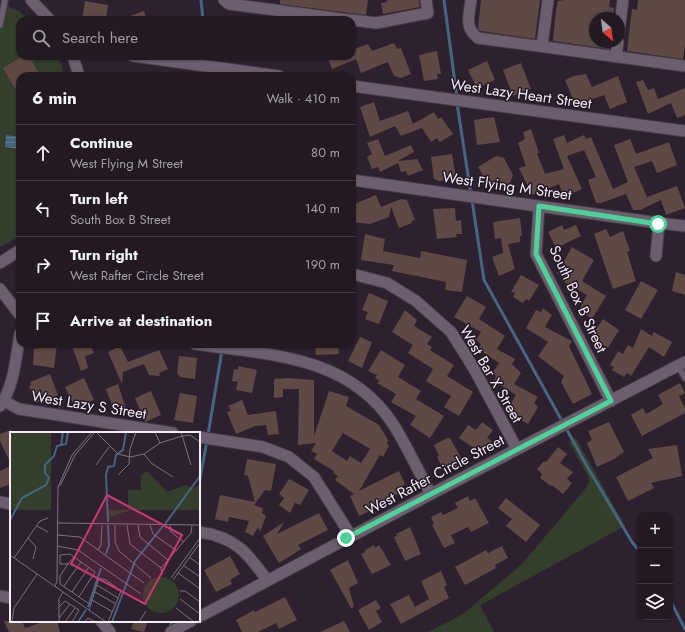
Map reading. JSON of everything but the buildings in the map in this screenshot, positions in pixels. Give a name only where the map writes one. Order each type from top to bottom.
[{"type":"street","points":[[31,0],[46,16]]},
{"type":"street","points":[[224,0],[229,4],[320,16]]},
{"type":"street","points":[[356,21],[376,23],[428,13],[426,0]]},
{"type":"street","points":[[471,0],[468,23],[470,32],[478,38],[685,66]]},
{"type":"street","points":[[542,46],[548,0]]},
{"type":"street","points":[[622,12],[623,0]]},
{"type":"street","points":[[616,56],[617,48]]},
{"type":"street","points":[[74,60],[78,72]]},
{"type":"street","points":[[162,60],[250,72]]},
{"type":"street","name":"West Lazy Heart Street","points":[[356,87],[685,131]]},
{"type":"street","name":"West Flying M Street","points":[[356,181],[658,224],[685,226]]},
{"type":"street","name":"South Box B Street","points":[[539,206],[536,254],[611,401]]},
{"type":"street","points":[[656,256],[658,224]]},
{"type":"street","points":[[0,263],[16,253]]},
{"type":"street","name":"West Bar X Street","points":[[356,275],[387,283],[416,301],[451,332],[473,368],[517,449]]},
{"type":"street","points":[[0,288],[16,310]]},
{"type":"street","points":[[2,404],[13,374],[18,348]]},
{"type":"street","points":[[222,348],[298,359],[333,371],[367,393],[392,424],[430,494]]},
{"type":"street","name":"West Rafter Circle Street","points":[[200,616],[430,494],[682,364]]},
{"type":"street","name":"West Lazy S Street","points":[[2,404],[19,409],[167,432]]},
{"type":"street","points":[[200,437],[263,447],[289,457],[314,477],[351,536]]},
{"type":"street","points":[[0,502],[10,504]]},
{"type":"street","points":[[200,532],[231,541],[251,557],[267,580]]},
{"type":"street","points":[[0,596],[10,598]]},
{"type":"street","points":[[102,622],[110,632]]},
{"type":"street","points":[[171,632],[182,629],[190,622]]},
{"type":"lane","points":[[0,25],[5,0]]},
{"type":"lane","points":[[682,364],[685,378]]},
{"type":"green space","points":[[0,3],[20,12],[24,16],[16,16],[16,60],[59,60],[63,72],[16,72],[16,238],[0,247]]},
{"type":"green space","points":[[576,438],[625,526],[480,605],[494,632],[428,632],[463,614],[522,564],[585,489],[589,482],[589,478],[569,442]]},
{"type":"water","points":[[6,135],[16,136],[16,148],[5,147]]},
{"type":"waterway","points":[[201,0],[203,16]]},
{"type":"waterway","points":[[444,0],[457,98]]},
{"type":"waterway","points":[[208,60],[209,64]]},
{"type":"waterway","points":[[457,103],[471,195]]},
{"type":"waterway","points":[[472,200],[484,280],[588,468],[637,548]]},
{"type":"waterway","points":[[208,435],[222,350]]},
{"type":"waterway","points":[[200,479],[207,441]]},
{"type":"waterway","points":[[673,606],[685,629]]},
{"type":"waterway","points":[[170,628],[172,622]]},
{"type":"route","points":[[346,538],[611,401],[536,254],[539,206],[658,224]]}]
